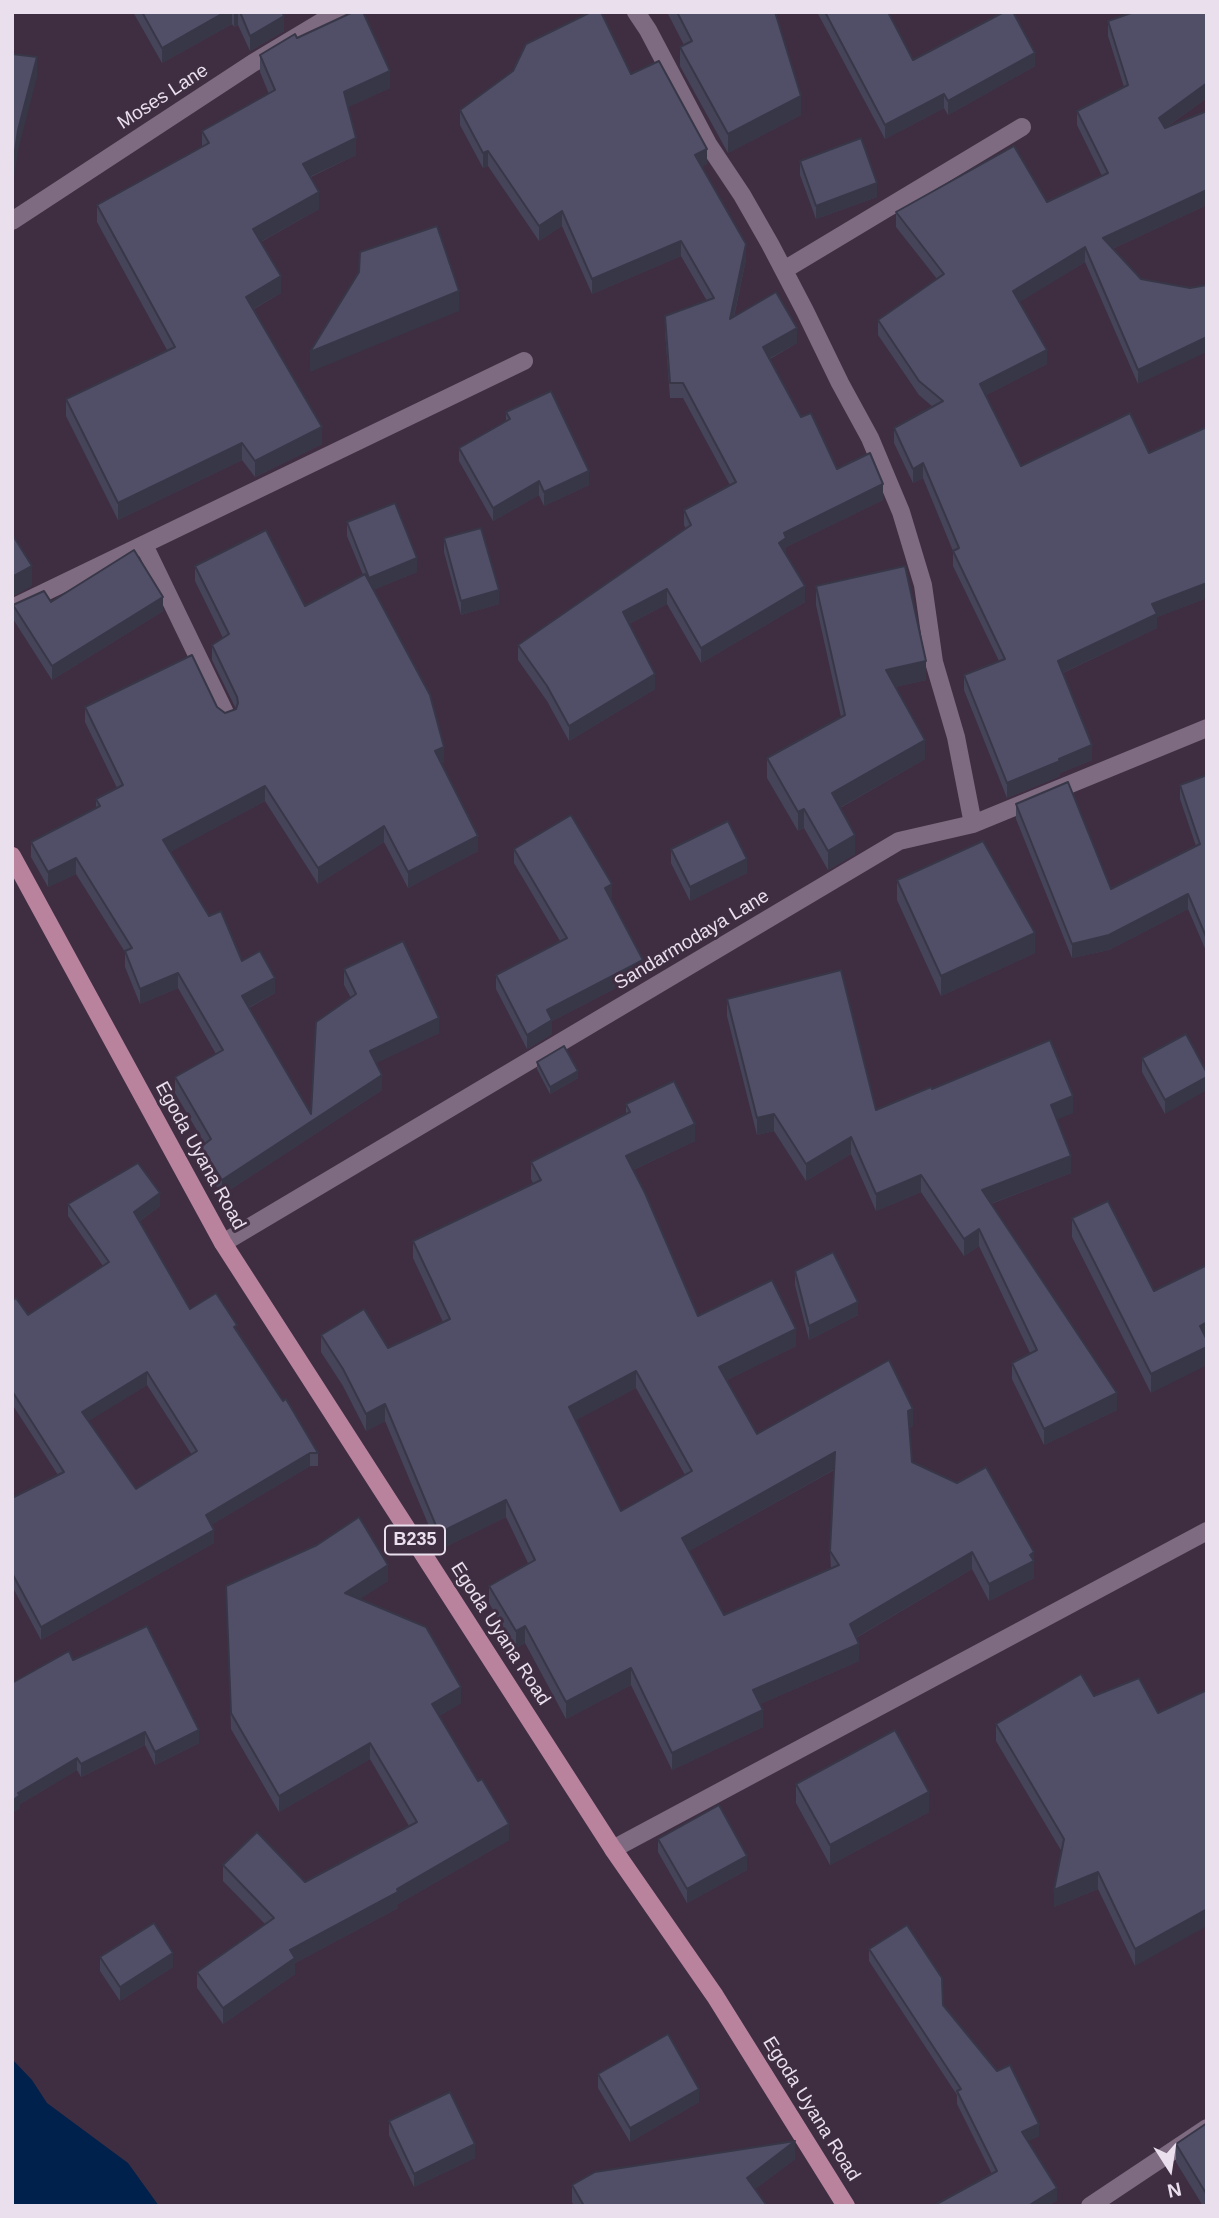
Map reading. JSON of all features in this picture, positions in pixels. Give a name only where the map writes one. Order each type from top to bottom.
[{"type":"main road","name":"Egoda Uyana Road","points":[[12,856],[223,1243],[613,1849],[715,1996],[846,2206]]},
{"type":"street","name":"Moses Lane","points":[[12,221],[253,63],[338,12]]},
{"type":"street","points":[[636,12],[708,144],[742,195],[784,270],[870,438],[901,512],[923,585],[934,662],[956,737],[974,824]]},
{"type":"street","points":[[784,270],[1022,127]]},
{"type":"street","points":[[12,608],[524,361]]},
{"type":"street","points":[[144,544],[227,717]]},
{"type":"street","name":"Sandarmodaya Lane","points":[[223,1243],[899,841],[974,824],[1207,728]]},
{"type":"street","points":[[613,1849],[1207,1531]]},
{"type":"street","points":[[1090,2206],[1207,2128]]},
{"type":"water","points":[[12,2059],[32,2080],[47,2103],[128,2163],[159,2206],[12,2206]]},
{"type":"building","points":[[142,12],[225,12],[162,48]]},
{"type":"building","points":[[240,12],[282,12],[284,16],[250,36]]},
{"type":"building","points":[[353,12],[363,12],[390,71],[344,92],[356,138],[303,164],[319,192],[253,229],[281,276],[246,297],[322,427],[255,461],[242,443],[118,503],[66,399],[175,347],[97,205],[209,143],[202,131],[275,90],[260,55],[295,34],[297,38]]},
{"type":"building","points":[[591,12],[601,12],[631,74],[659,61],[707,149],[695,155],[746,244],[730,319],[776,292],[797,328],[763,347],[801,417],[811,413],[837,469],[870,453],[883,484],[784,533],[786,538],[779,543],[805,586],[701,648],[667,589],[623,612],[655,674],[569,726],[547,686],[518,645],[691,525],[684,510],[736,482],[683,383],[670,383],[665,316],[714,298],[681,241],[592,279],[562,211],[539,226],[488,151],[483,153],[460,110],[513,71],[526,44]]},
{"type":"building","points":[[677,12],[775,12],[801,96],[728,134],[680,47],[692,41]]},
{"type":"building","points":[[825,12],[888,12],[913,60],[1004,12],[1013,12],[1035,53],[948,101],[944,94],[885,125]]},
{"type":"building","points":[[1134,12],[1207,12],[1207,83],[1159,118],[1165,128],[1207,111],[1207,190],[1103,238],[1141,279],[1190,288],[1207,285],[1207,337],[1138,370],[1085,247],[1013,291],[1047,350],[980,384],[1021,466],[1130,413],[1149,453],[1207,427],[1207,583],[1152,604],[1157,614],[1058,661],[1092,745],[1007,783],[964,675],[1005,659],[953,551],[959,548],[923,463],[913,469],[894,428],[943,401],[919,381],[878,320],[944,274],[896,212],[1014,146],[1047,202],[1108,173],[1077,111],[1128,85],[1108,21]]},
{"type":"building","points":[[12,54],[37,57],[18,130],[12,172]]},
{"type":"building","points":[[861,138],[877,183],[816,206],[800,161]]},
{"type":"building","points":[[437,226],[459,291],[310,352],[359,272],[360,252]]},
{"type":"building","points":[[551,391],[589,471],[544,492],[539,481],[493,508],[459,448],[510,419],[506,412]]},
{"type":"building","points":[[395,503],[417,558],[369,578],[347,522]]},
{"type":"building","points":[[481,528],[499,590],[461,601],[444,538]]},
{"type":"building","points":[[266,530],[305,606],[365,574],[430,695],[444,747],[435,751],[478,836],[408,872],[384,826],[318,868],[265,786],[163,840],[209,916],[221,911],[242,961],[260,951],[275,978],[242,996],[311,1114],[316,1022],[356,994],[344,969],[403,941],[439,1018],[370,1051],[382,1075],[222,1180],[201,1147],[211,1139],[175,1077],[223,1050],[178,973],[140,989],[125,951],[132,948],[76,858],[48,872],[31,842],[100,806],[96,799],[123,785],[85,707],[192,655],[217,707],[225,713],[236,709],[237,697],[212,645],[229,634],[195,566]]},
{"type":"building","points":[[12,534],[32,566],[12,577]]},
{"type":"building","points":[[134,550],[163,597],[52,666],[13,605],[44,591],[51,602]]},
{"type":"building","points":[[905,566],[926,661],[886,670],[925,740],[832,793],[855,835],[828,851],[804,809],[798,812],[767,758],[845,715],[816,586]]},
{"type":"building","points":[[1207,775],[1207,939],[1188,894],[1109,935],[1072,944],[1016,804],[1068,782],[1111,889],[1200,844],[1180,785]]},
{"type":"building","points":[[571,815],[612,884],[605,888],[643,960],[547,1010],[552,1020],[527,1035],[496,975],[567,938],[514,849]]},
{"type":"building","points":[[728,821],[747,859],[690,887],[671,849]]},
{"type":"building","points":[[983,841],[1035,933],[941,976],[897,880]]},
{"type":"building","points":[[841,970],[876,1110],[1050,1040],[1073,1096],[1051,1105],[1071,1156],[982,1190],[1117,1393],[1044,1429],[1012,1363],[1037,1350],[979,1229],[964,1239],[921,1175],[876,1194],[851,1137],[806,1164],[774,1114],[757,1118],[727,999]]},
{"type":"building","points":[[1186,1034],[1207,1077],[1165,1100],[1142,1058]]},
{"type":"building","points":[[564,1046],[578,1071],[550,1087],[537,1062]]},
{"type":"building","points":[[674,1081],[695,1124],[626,1156],[645,1193],[698,1316],[772,1280],[796,1329],[719,1367],[757,1434],[889,1360],[913,1409],[908,1411],[912,1462],[957,1483],[986,1467],[1034,1552],[1030,1555],[1034,1561],[989,1584],[972,1552],[850,1624],[859,1644],[753,1690],[763,1710],[672,1753],[631,1668],[566,1702],[525,1626],[516,1631],[489,1586],[535,1560],[506,1500],[439,1533],[385,1404],[366,1414],[343,1369],[321,1335],[364,1309],[388,1348],[450,1319],[413,1241],[541,1180],[531,1162],[630,1112],[626,1104]],"holes":[[[636,1371],[692,1471],[621,1511],[569,1407]],[[835,1452],[830,1551],[839,1565],[724,1615],[682,1538]]]},
{"type":"building","points":[[138,1163],[160,1193],[134,1212],[190,1309],[216,1293],[237,1325],[234,1327],[283,1401],[286,1399],[318,1453],[310,1453],[206,1515],[214,1530],[41,1627],[12,1573],[12,1498],[64,1472],[12,1391],[12,1301],[16,1298],[28,1315],[109,1262],[68,1204]],"holes":[[[147,1372],[197,1451],[136,1489],[82,1412]]]},
{"type":"building","points":[[1108,1201],[1154,1291],[1207,1265],[1207,1322],[1200,1326],[1207,1340],[1207,1347],[1151,1374],[1072,1218]]},
{"type":"building","points":[[833,1252],[858,1302],[809,1326],[795,1271]]},
{"type":"building","points":[[359,1517],[388,1565],[345,1593],[426,1627],[461,1687],[432,1704],[478,1781],[482,1779],[509,1824],[397,1889],[398,1892],[290,1950],[295,1958],[223,2008],[197,1972],[274,1918],[223,1865],[257,1832],[305,1882],[417,1822],[370,1743],[279,1796],[231,1713],[226,1586],[317,1545]]},
{"type":"building","points":[[147,1626],[199,1730],[155,1752],[145,1732],[81,1764],[77,1758],[18,1793],[20,1795],[12,1801],[12,1683],[69,1651],[73,1660]]},
{"type":"building","points":[[1081,1674],[1094,1696],[1139,1678],[1158,1713],[1207,1690],[1207,1909],[1135,1949],[1098,1872],[1054,1890],[1064,1839],[996,1724]]},
{"type":"building","points":[[895,1730],[929,1792],[830,1845],[796,1784]]},
{"type":"building","points":[[719,1805],[747,1856],[687,1889],[658,1839]]},
{"type":"building","points":[[154,1923],[173,1953],[120,1987],[100,1957]]},
{"type":"building","points":[[907,1925],[942,1978],[943,2005],[997,2071],[1010,2065],[1039,2124],[1022,2132],[1057,2188],[1028,2206],[933,2206],[997,2171],[957,2091],[961,2089],[869,1949]]},
{"type":"building","points":[[668,2034],[699,2089],[630,2128],[598,2074]]},
{"type":"building","points":[[450,2092],[475,2144],[414,2174],[389,2121]]},
{"type":"building","points":[[1207,2123],[1207,2195],[1176,2144]]},
{"type":"building","points":[[795,2141],[747,2178],[767,2206],[584,2206],[572,2185],[595,2172]]}]
